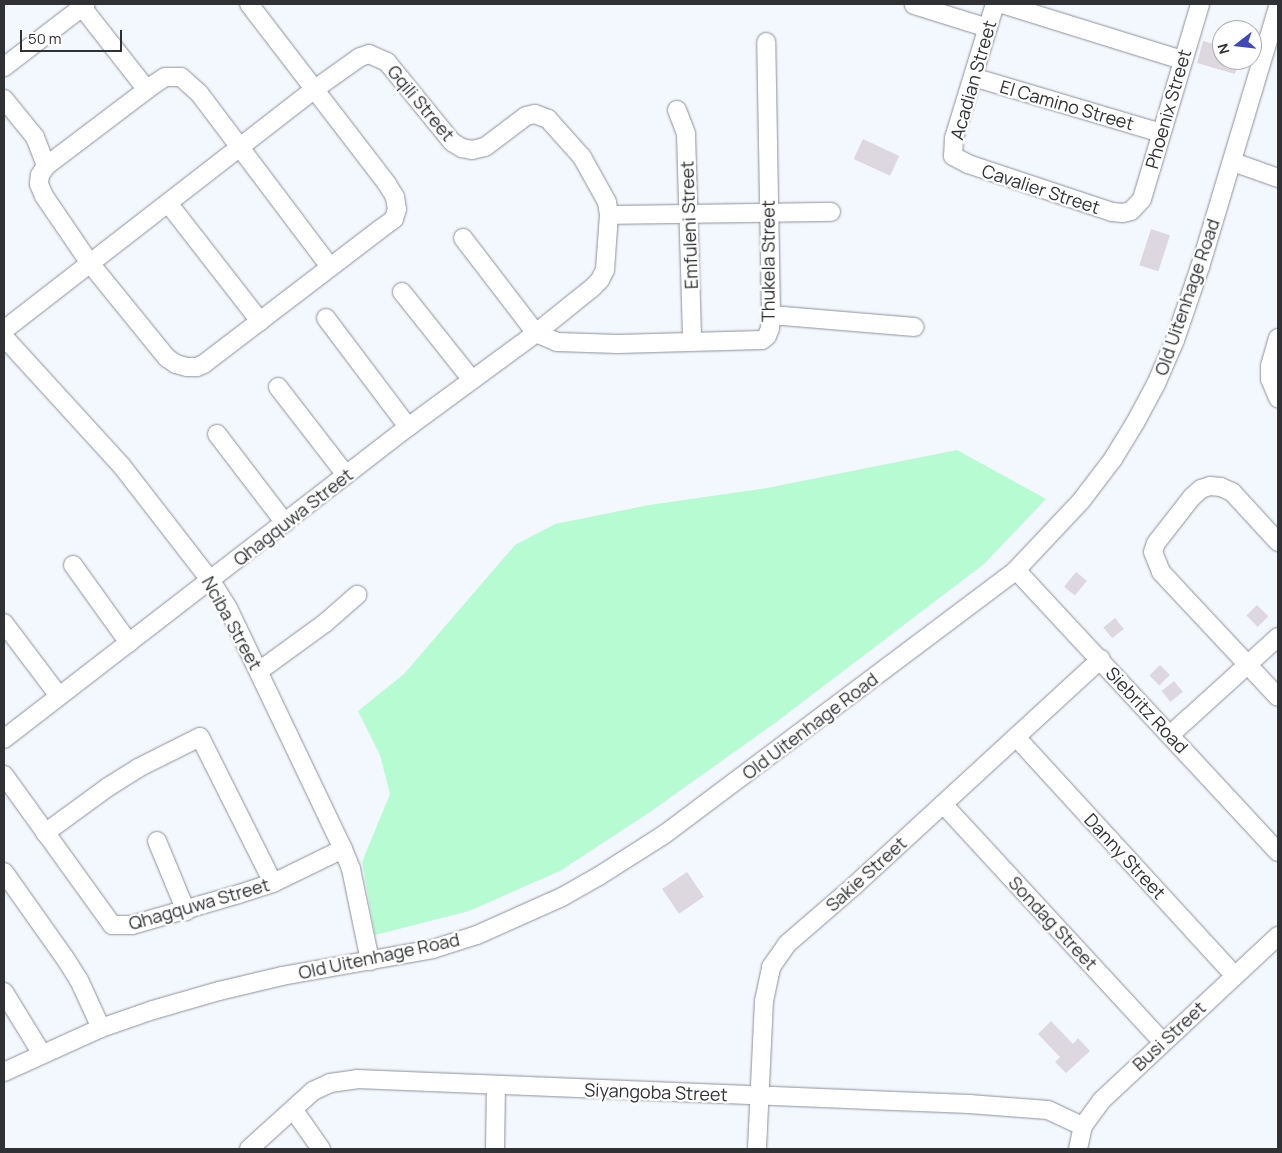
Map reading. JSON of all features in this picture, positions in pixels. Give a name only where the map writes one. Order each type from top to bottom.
[{"type":"street","points":[[249,4],[387,184],[395,197],[397,209],[394,219],[330,268],[260,321],[204,364],[197,367],[176,364],[167,358],[90,262],[44,196],[39,184],[40,174],[46,166],[146,90],[165,77],[181,77],[194,88],[241,148],[330,268]]},
{"type":"street","name":"Acadian Street","points":[[953,156],[954,138],[995,4]]},
{"type":"street","points":[[1002,4],[1182,60]]},
{"type":"street","name":"Phoenix Street","points":[[1131,211],[1142,199],[1200,4]]},
{"type":"street","points":[[4,67],[84,5],[146,90]]},
{"type":"street","points":[[914,5],[988,28]]},
{"type":"street","name":"Old Uitenhage Road","points":[[4,1072],[101,1028],[219,991],[282,976],[433,949],[477,935],[524,916],[600,876],[673,828],[1016,570],[1081,501],[1113,459],[1140,416],[1156,384],[1174,340],[1233,162],[1278,7]]},
{"type":"street","name":"Thukela Street","points":[[536,333],[557,342],[571,344],[762,340],[767,336],[770,328],[770,316],[766,42]]},
{"type":"street","name":"Gqili Street","points":[[315,89],[360,57],[369,54],[387,62],[452,142],[462,148],[472,150],[485,147],[526,116],[536,114],[548,118],[582,157],[601,189],[609,215],[605,270],[600,280],[536,333]]},
{"type":"street","name":"El Camino Street","points":[[972,77],[1161,133]]},
{"type":"street","points":[[4,330],[315,89]]},
{"type":"street","points":[[4,99],[35,138],[46,166]]},
{"type":"street","name":"Emfuleni Street","points":[[677,110],[686,134],[692,342]]},
{"type":"street","name":"Cavalier Street","points":[[953,156],[968,164],[1112,212],[1122,213],[1131,211]]},
{"type":"street","points":[[1233,162],[1278,178]]},
{"type":"street","points":[[168,203],[260,321]]},
{"type":"street","points":[[609,215],[831,212]]},
{"type":"street","points":[[463,238],[536,333]]},
{"type":"street","points":[[402,292],[472,380]]},
{"type":"street","points":[[770,316],[914,327]]},
{"type":"street","points":[[326,318],[408,427]]},
{"type":"street","name":"Qhagquwa Street","points":[[4,739],[408,427],[536,333]]},
{"type":"street","name":"Nciba Street","points":[[4,337],[121,465],[211,581],[228,608],[343,849],[351,869],[370,961]]},
{"type":"street","points":[[1278,338],[1270,366],[1270,379],[1278,398]]},
{"type":"street","points":[[278,387],[346,475]]},
{"type":"street","points":[[217,434],[286,522]]},
{"type":"street","points":[[1278,542],[1232,492],[1221,487],[1210,486],[1201,489],[1192,497],[1156,543],[1153,552],[1161,572],[1278,697]]},
{"type":"street","points":[[73,565],[129,643]]},
{"type":"street","name":"Siebritz Road","points":[[1016,570],[1101,659],[1278,852]]},
{"type":"street","points":[[259,671],[325,623],[357,595]]},
{"type":"street","points":[[4,622],[59,696]]},
{"type":"street","points":[[1170,735],[1278,637]]},
{"type":"street","name":"Sakie Street","points":[[757,1149],[758,1095],[764,1001],[771,967],[786,944],[943,804],[1101,659]]},
{"type":"street","points":[[45,833],[123,777],[200,737],[273,883]]},
{"type":"street","name":"Danny Street","points":[[1016,737],[1234,975]]},
{"type":"street","name":"Qhagquwa Street","points":[[4,775],[112,925],[132,925],[186,911],[273,883],[343,849]]},
{"type":"street","name":"Sondag Street","points":[[943,804],[1163,1042]]},
{"type":"street","points":[[157,841],[186,911]]},
{"type":"street","points":[[4,872],[79,980],[101,1028]]},
{"type":"street","name":"Busi Street","points":[[1078,1149],[1083,1126],[1102,1100],[1278,936]]},
{"type":"street","points":[[4,992],[42,1054]]},
{"type":"street","name":"Siyangoba Street","points":[[249,1149],[313,1091],[330,1083],[357,1079],[758,1095],[1039,1109],[1061,1114],[1083,1126]]},
{"type":"street","points":[[495,1149],[496,1086]]},
{"type":"street","points":[[293,1109],[322,1149]]},
{"type":"green space","points":[[957,450],[1046,499],[984,564],[775,723],[650,812],[560,871],[469,911],[375,935],[362,862],[390,794],[380,755],[358,711],[404,674],[515,545],[555,524],[649,505],[767,488]]},
{"type":"building","points":[[1203,41],[1212,43],[1212,67],[1197,63]]},
{"type":"building","points":[[1221,70],[1236,70],[1235,74]]},
{"type":"building","points":[[863,139],[899,156],[890,176],[854,159]]},
{"type":"building","points":[[1151,229],[1170,235],[1158,271],[1139,265]]},
{"type":"building","points":[[1076,572],[1087,581],[1075,596],[1064,587]]},
{"type":"building","points":[[1257,605],[1268,616],[1258,627],[1246,616]]},
{"type":"building","points":[[1115,618],[1124,629],[1112,638],[1103,627]]},
{"type":"building","points":[[1160,665],[1170,675],[1159,686],[1149,676]]},
{"type":"building","points":[[1174,681],[1183,692],[1170,702],[1162,691]]},
{"type":"building","points":[[687,872],[704,897],[679,914],[662,889]]},
{"type":"building","points":[[1051,1021],[1073,1044],[1078,1038],[1090,1051],[1066,1073],[1055,1062],[1060,1057],[1038,1034]]}]
